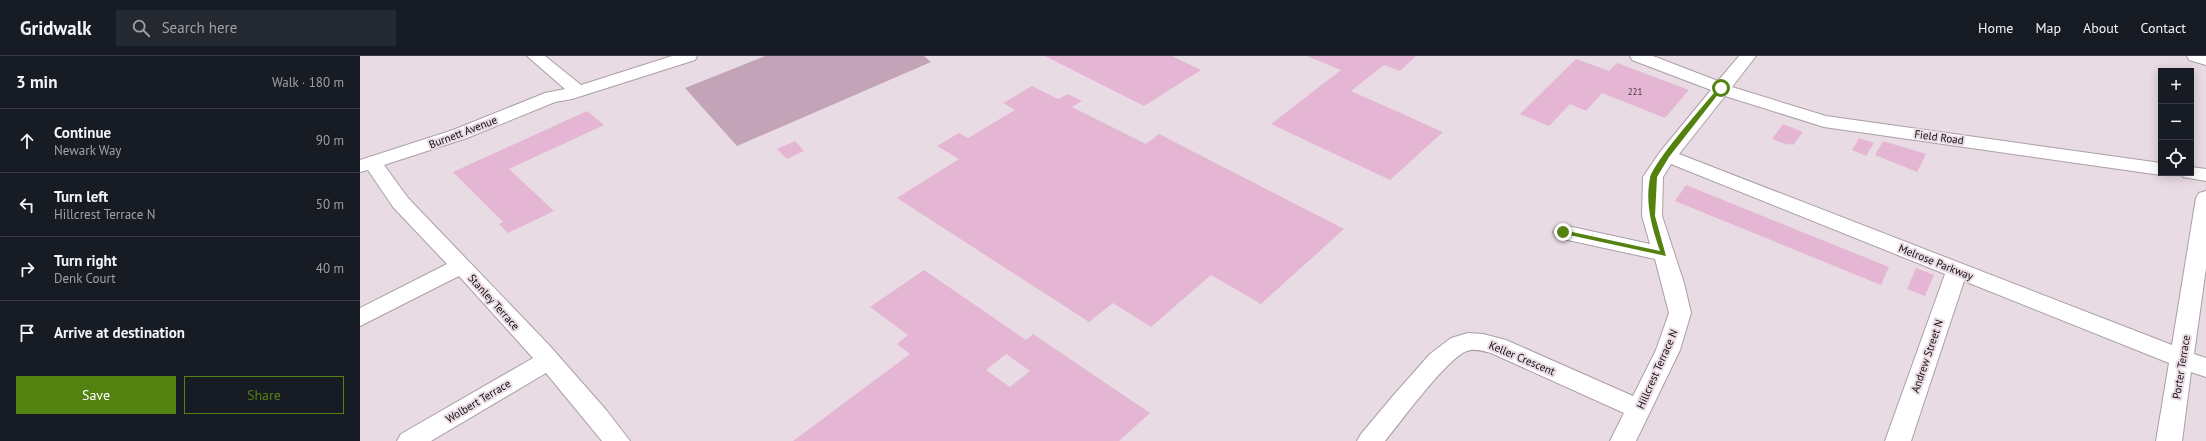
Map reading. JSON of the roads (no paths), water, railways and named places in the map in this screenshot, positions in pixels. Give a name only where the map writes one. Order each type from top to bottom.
[{"type":"street","points":[[535,56],[572,93]]},
{"type":"street","name":"Burnett Avenue","points":[[368,170],[490,132],[572,93],[689,56]]},
{"type":"street","name":"Field Road","points":[[1638,56],[1781,109],[1824,121],[2158,169]]},
{"type":"street","points":[[1667,156],[1748,56]]},
{"type":"street","points":[[2196,56],[2206,60]]},
{"type":"street","name":"Hillcrest Terrace N","points":[[1623,441],[1668,350],[1680,313],[1652,216],[1654,177],[1667,156]]},
{"type":"street","name":"Melrose Parkway","points":[[1667,156],[2206,368]]},
{"type":"street","name":"Stanley Terrace","points":[[368,170],[405,206],[461,266],[547,360],[617,441]]},
{"type":"street","points":[[2194,174],[2206,175]]},
{"type":"street","name":"Porter Terrace","points":[[2169,441],[2193,293],[2206,198]]},
{"type":"street","points":[[1563,232],[1664,254]]},
{"type":"street","points":[[360,318],[461,266]]},
{"type":"street","name":"Andrew Street N","points":[[1898,441],[1957,271]]},
{"type":"street","name":"Keller Crescent","points":[[1370,441],[1444,355],[1460,344],[1472,342],[1485,342],[1498,346],[1639,409]]},
{"type":"street","name":"Wolbert Terrace","points":[[410,441],[547,360]]}]
